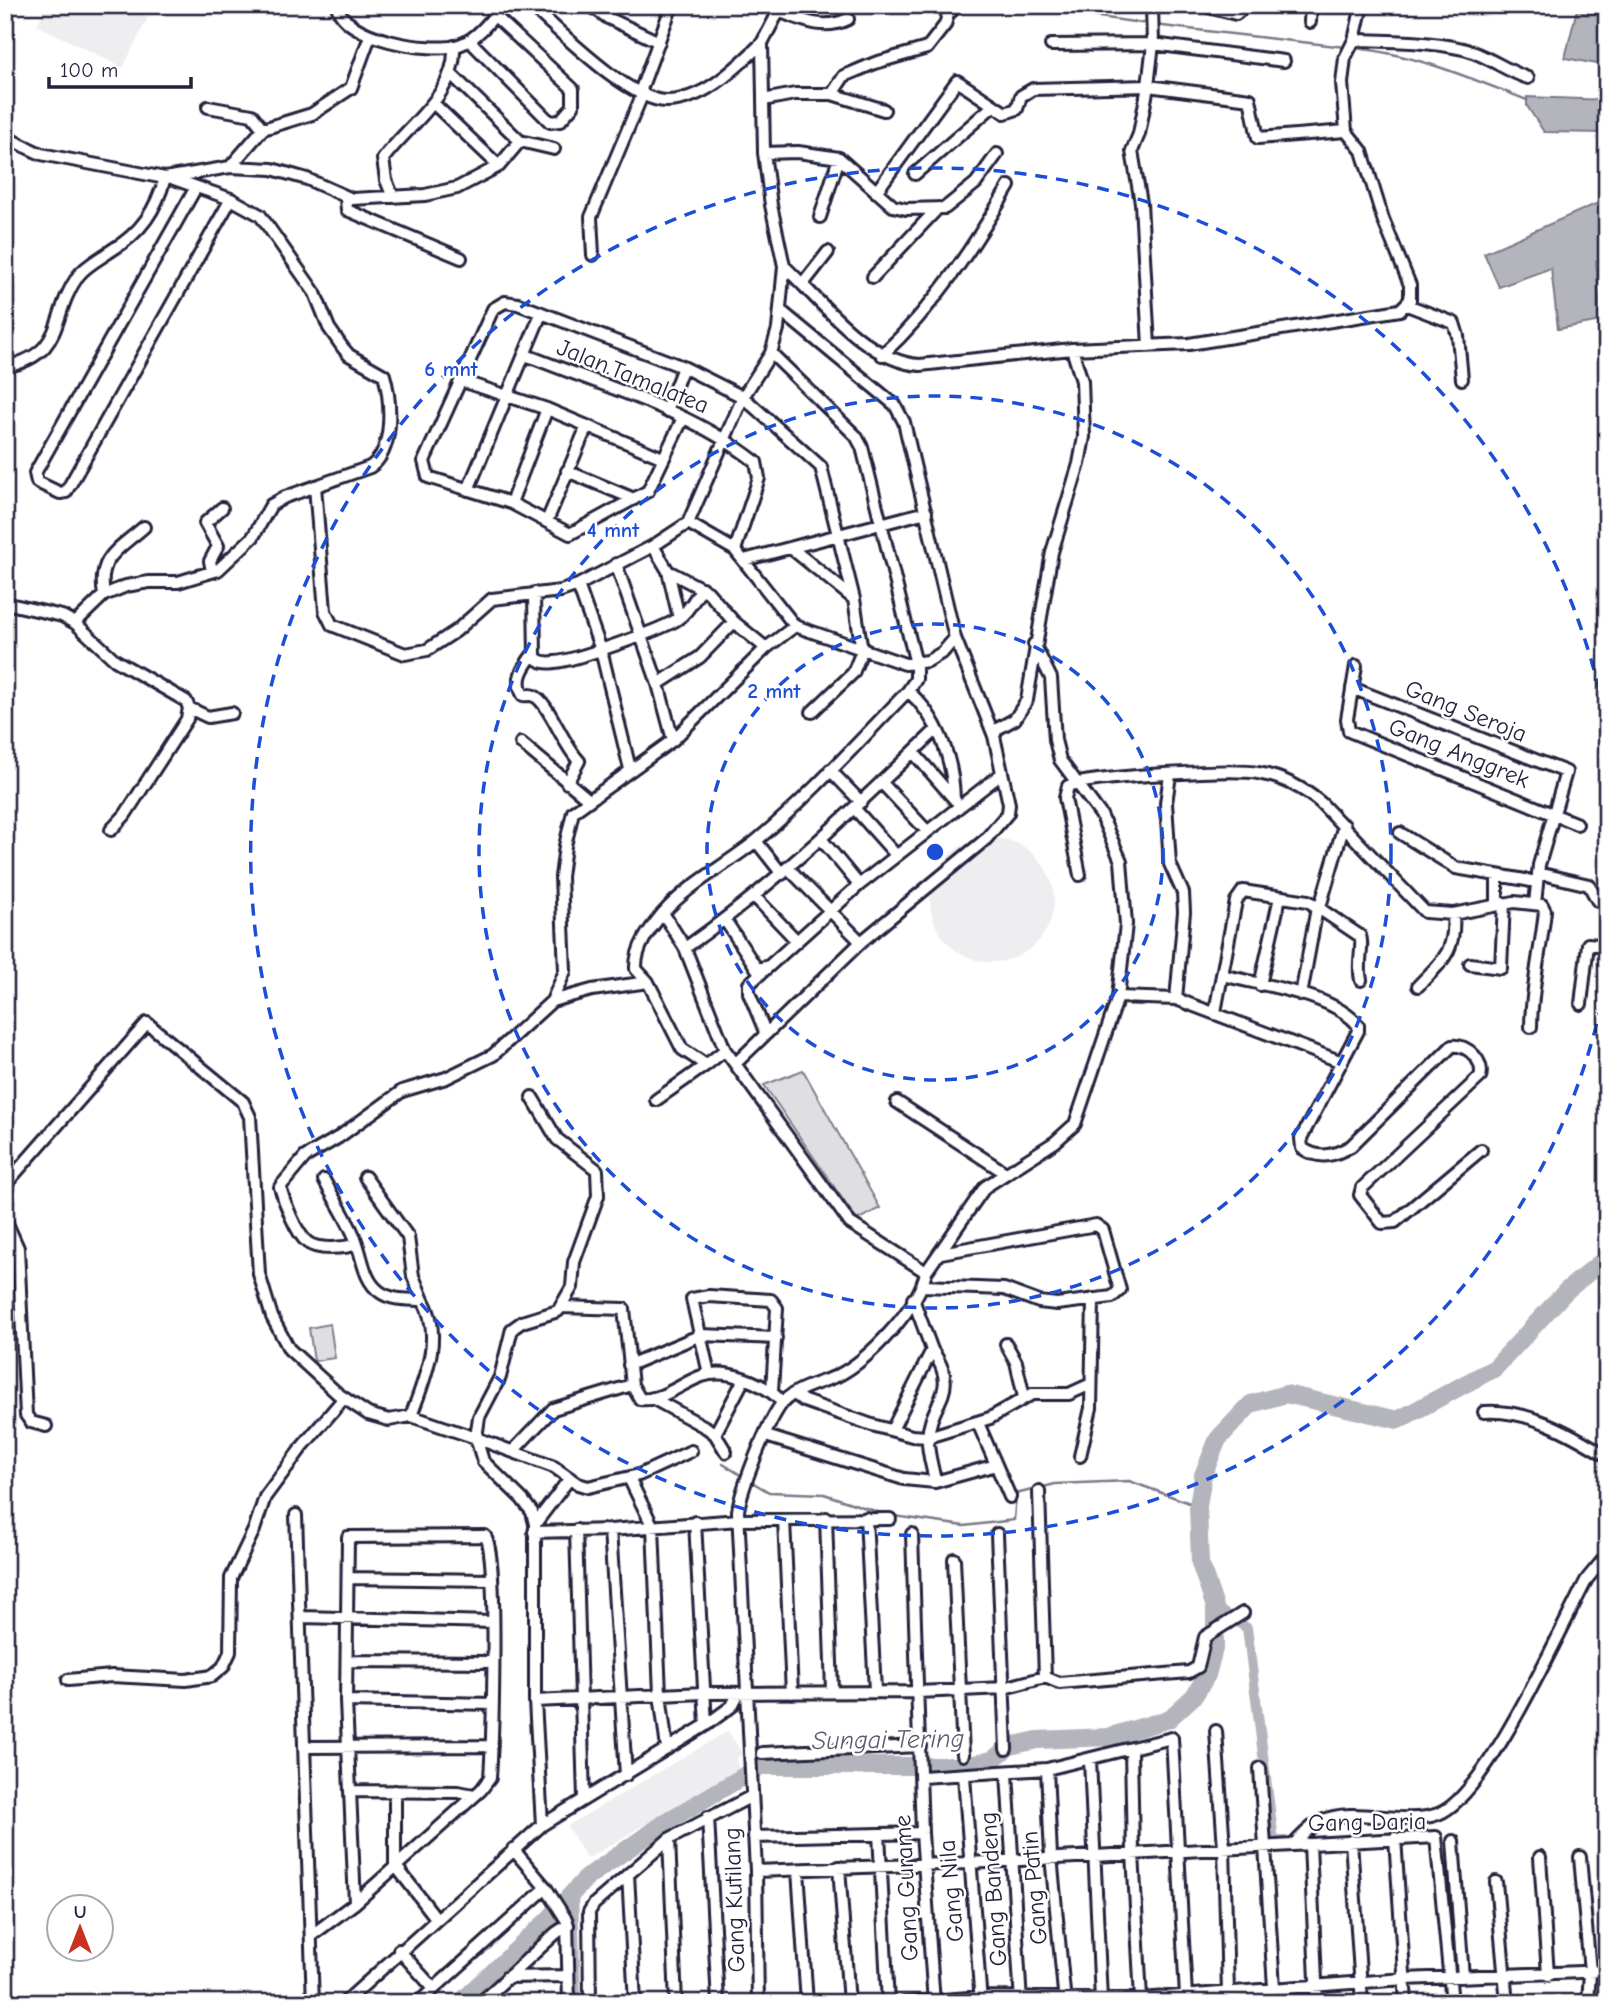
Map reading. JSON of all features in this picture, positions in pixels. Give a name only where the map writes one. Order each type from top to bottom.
[{"type":"street","points":[[337,5],[343,20],[370,36],[409,44],[454,46],[469,40],[503,5]]},
{"type":"street","points":[[530,5],[615,78],[668,101],[714,85],[762,43],[780,8],[822,25],[838,24],[848,19]]},
{"type":"street","points":[[590,5],[608,18],[659,42]]},
{"type":"street","points":[[593,255],[591,217],[595,204],[642,92],[673,5]]},
{"type":"street","points":[[832,94],[844,76],[875,63],[927,48],[945,25],[947,14],[959,5]]},
{"type":"street","points":[[1149,346],[1141,204],[1132,152],[1139,134],[1148,86],[1153,44],[1152,5]]},
{"type":"street","points":[[1200,5],[1236,15],[1242,12],[1246,5]]},
{"type":"street","points":[[1310,22],[1311,5]]},
{"type":"street","points":[[1362,5],[1353,42],[1345,58],[1342,83],[1346,131],[1362,151],[1383,219],[1410,285],[1411,294],[1407,305]]},
{"type":"street","points":[[469,40],[551,122],[560,121],[573,106],[573,89],[495,16]]},
{"type":"street","points":[[230,167],[263,129],[312,114],[351,88],[370,36]]},
{"type":"street","points":[[1353,42],[1406,42],[1466,50],[1506,71],[1528,78]]},
{"type":"street","points":[[316,485],[325,611],[332,625],[389,649],[415,653],[427,650],[456,631],[492,598],[561,591],[653,546],[688,523],[743,397],[771,354],[780,310],[784,266],[771,205],[764,153],[762,43]]},
{"type":"street","points":[[1051,45],[1153,44],[1284,61]]},
{"type":"street","points":[[393,197],[386,180],[383,159],[433,103],[451,74],[454,46]]},
{"type":"street","points":[[451,74],[520,141],[554,149]]},
{"type":"street","points":[[876,191],[957,81],[1005,113],[1017,109],[1021,96],[1032,89],[1148,86],[1250,99],[1258,138],[1346,131]]},
{"type":"street","points":[[763,100],[796,94],[832,94],[884,110]]},
{"type":"street","points":[[433,103],[499,166]]},
{"type":"street","points":[[915,174],[993,106]]},
{"type":"street","points":[[208,107],[252,115],[259,120],[263,129]]},
{"type":"street","points":[[5,137],[41,154],[169,178],[249,207],[271,226],[316,293],[329,328],[343,348],[384,375],[388,429],[381,455],[370,467],[316,485],[271,505],[253,537],[218,570],[178,582],[149,582],[126,586],[104,595],[75,623]]},
{"type":"street","points":[[169,178],[230,167],[271,169],[307,179],[346,199],[393,197],[457,188],[499,166],[520,141]]},
{"type":"street","points":[[764,153],[798,152],[839,158],[893,206],[938,208],[949,206],[976,183],[997,153]]},
{"type":"street","points":[[820,217],[839,158]]},
{"type":"street","points":[[5,368],[21,364],[44,350],[76,277],[142,226],[169,178]]},
{"type":"street","points":[[882,355],[914,325],[983,231],[1009,186]]},
{"type":"street","points":[[195,189],[35,473],[37,482],[60,494],[66,492],[231,199]]},
{"type":"street","points":[[346,199],[347,210],[362,219],[461,258]]},
{"type":"street","points":[[873,277],[938,208]]},
{"type":"street","points":[[803,284],[828,252]]},
{"type":"street","points":[[784,266],[862,340],[882,355],[902,364],[920,365],[1072,349],[1189,344],[1384,314],[1407,305],[1454,323],[1458,336],[1462,379]]},
{"type":"street","points":[[683,418],[653,485],[634,499],[570,534],[511,503],[428,477],[423,466],[497,304],[518,304],[683,368],[743,397],[821,467],[854,599],[862,651],[853,673],[812,712]]},
{"type":"street","points":[[734,1064],[862,942],[986,839],[1004,819],[1009,804],[1000,775],[994,736],[955,638],[904,422],[894,405],[780,310]]},
{"type":"street","points":[[468,490],[541,314]]},
{"type":"street","points":[[994,736],[998,729],[1015,719],[1027,700],[1034,645],[1052,552],[1079,464],[1084,437],[1082,382],[1072,349]]},
{"type":"street","points":[[705,1065],[682,1049],[648,982],[636,969],[639,951],[646,935],[663,913],[756,841],[830,770],[908,691],[916,679],[916,664],[867,458],[856,436],[771,354]]},
{"type":"street","name":"Jalan.Tamalatea","points":[[526,355],[724,436],[756,462],[759,473],[735,551]]},
{"type":"street","points":[[666,411],[683,368]]},
{"type":"street","points":[[462,381],[547,409],[663,458]]},
{"type":"street","points":[[511,503],[547,409]]},
{"type":"street","points":[[547,521],[587,426]]},
{"type":"street","points":[[567,471],[634,499]]},
{"type":"street","points":[[212,571],[210,561],[218,546],[205,523],[222,508]]},
{"type":"street","points":[[744,560],[926,512]]},
{"type":"street","points":[[688,523],[735,551],[795,626],[811,629],[894,662],[916,664],[943,653],[955,638]]},
{"type":"street","points":[[104,595],[101,578],[105,563],[144,527]]},
{"type":"street","points":[[653,546],[668,571],[679,618]]},
{"type":"street","points":[[791,548],[854,599]]},
{"type":"street","points":[[615,564],[658,684],[673,740]]},
{"type":"street","points":[[668,571],[702,588],[734,622],[766,648]]},
{"type":"street","points":[[578,584],[601,650],[630,769]]},
{"type":"street","points":[[534,653],[539,661],[557,662],[601,650],[679,618],[702,588]]},
{"type":"street","points":[[534,593],[534,653],[520,676],[520,692],[525,696],[533,695],[549,708],[555,727],[579,761],[567,783]]},
{"type":"street","points":[[5,603],[62,616],[75,623],[115,660],[186,701],[189,708],[187,719],[125,815],[111,830]]},
{"type":"street","points":[[658,684],[700,657],[734,622]]},
{"type":"street","points":[[357,1244],[348,1247],[311,1245],[306,1241],[288,1212],[280,1187],[290,1171],[305,1157],[339,1138],[402,1091],[480,1064],[552,1001],[561,983],[566,961],[562,912],[565,846],[573,812],[673,740],[766,648],[795,626]]},
{"type":"street","points":[[652,1398],[709,1374],[744,1379],[772,1391],[782,1402],[839,1375],[866,1358],[884,1339],[923,1286],[926,1272],[976,1197],[1004,1172],[1055,1142],[1075,1124],[1118,998],[1126,924],[1121,861],[1101,815],[1075,783],[1056,750],[1051,678],[1034,645]]},
{"type":"street","points":[[1352,688],[1356,666]]},
{"type":"street","name":"Gang Anggrek","points":[[1352,688],[1347,719],[1349,731],[1577,824]]},
{"type":"street","name":"Gang Seroja","points":[[1352,688],[1566,772],[1553,815]]},
{"type":"street","points":[[908,691],[926,706],[937,729],[951,771],[957,802]]},
{"type":"street","points":[[189,708],[208,717],[232,713]]},
{"type":"street","points":[[685,948],[725,920],[822,840],[937,729]]},
{"type":"street","points":[[521,743],[588,799]]},
{"type":"street","points":[[913,752],[957,802]]},
{"type":"street","points":[[830,770],[896,855]]},
{"type":"street","points":[[1080,875],[1065,798],[1065,790],[1075,783],[1234,771],[1273,776],[1309,793],[1344,825],[1424,912],[1453,914],[1500,903],[1542,905],[1545,911],[1537,985],[1531,1003],[1531,1027]]},
{"type":"street","points":[[766,1034],[748,988],[765,967],[957,802],[1000,775]]},
{"type":"street","points":[[1170,775],[1167,803],[1170,864],[1183,893],[1184,912],[1176,999]]},
{"type":"street","points":[[881,782],[926,831]]},
{"type":"street","points":[[1535,904],[1537,878],[1553,815]]},
{"type":"street","points":[[1301,995],[1318,909],[1344,825]]},
{"type":"street","points":[[1400,833],[1456,868],[1497,877],[1537,878],[1589,885],[1597,900],[1607,904]]},
{"type":"street","points":[[822,840],[859,885]]},
{"type":"street","points":[[756,841],[862,942]]},
{"type":"street","points":[[1470,964],[1500,968],[1500,903],[1497,877]]},
{"type":"street","points":[[1215,1012],[1239,893],[1254,890],[1308,901],[1362,939],[1358,960],[1361,980]]},
{"type":"street","points":[[754,896],[797,941]]},
{"type":"street","points":[[1260,985],[1280,897]]},
{"type":"street","points":[[663,913],[685,948],[725,1050],[850,1223],[926,1272]]},
{"type":"street","points":[[1418,986],[1451,950],[1455,934],[1453,914]]},
{"type":"street","points":[[725,920],[757,969],[765,967]]},
{"type":"street","points":[[1581,1004],[1588,944],[1607,946]]},
{"type":"street","points":[[1223,975],[1301,995],[1341,1009],[1358,1025],[1358,1031],[1301,1138],[1303,1147],[1312,1155],[1332,1155],[1351,1146],[1452,1046],[1460,1045],[1474,1054],[1482,1070],[1480,1077],[1362,1188],[1361,1197],[1382,1223],[1395,1222],[1480,1150]]},
{"type":"street","points":[[552,1001],[592,990],[648,982]]},
{"type":"street","points":[[1118,998],[1176,999],[1342,1062]]},
{"type":"street","points":[[5,1185],[147,1023],[248,1108],[259,1274],[265,1294],[289,1349],[344,1398],[368,1414],[389,1420],[411,1416],[513,1451],[554,1467],[588,1487],[629,1478],[691,1451]]},
{"type":"street","points":[[656,1100],[725,1050]]},
{"type":"street","points":[[532,1097],[557,1139],[597,1170],[598,1174],[598,1196],[574,1262],[572,1287],[561,1307],[553,1315],[522,1322],[512,1329],[500,1377],[479,1417],[476,1438],[483,1461],[522,1499],[532,1512],[535,1528],[535,1701],[542,1825]]},
{"type":"street","points":[[897,1102],[1004,1172]]},
{"type":"street","points":[[365,1177],[408,1237],[413,1276],[429,1311],[431,1354],[411,1416]]},
{"type":"street","points":[[324,1180],[357,1244],[367,1277],[383,1294],[423,1300]]},
{"type":"street","points":[[5,1220],[18,1248],[26,1415],[31,1422],[46,1426]]},
{"type":"street","points":[[923,1286],[1003,1289],[1039,1302],[1057,1304],[1117,1295],[1120,1290],[1104,1230],[1096,1225],[941,1253]]},
{"type":"street","points":[[709,1374],[692,1298],[709,1296],[774,1302],[776,1338],[772,1391]]},
{"type":"street","points":[[913,1298],[932,1350],[941,1364],[946,1384],[928,1437],[935,1482]]},
{"type":"street","points":[[1080,1456],[1089,1425],[1093,1299]]},
{"type":"street","points":[[561,1307],[624,1309],[629,1365],[637,1396],[652,1398],[715,1434],[726,1452]]},
{"type":"street","points":[[629,1365],[701,1335],[776,1338]]},
{"type":"street","points":[[1006,1344],[1016,1362],[1024,1397]]},
{"type":"street","points":[[892,1430],[932,1350]]},
{"type":"street","points":[[715,1434],[744,1379]]},
{"type":"street","points":[[794,1394],[804,1401],[892,1430],[928,1437],[978,1423],[1024,1397],[1069,1394],[1091,1384]]},
{"type":"street","points":[[513,1451],[553,1409],[632,1385]]},
{"type":"street","points":[[68,1680],[112,1675],[186,1680],[212,1676],[223,1667],[230,1653],[231,1578],[254,1530],[265,1497],[302,1447],[344,1398]]},
{"type":"street","name":"Gang Kutilang","points":[[758,2003],[752,1792],[742,1694],[739,1503],[782,1402]]},
{"type":"street","points":[[1484,1412],[1498,1411],[1539,1421],[1607,1456]]},
{"type":"street","points":[[978,1423],[1010,1497]]},
{"type":"street","points":[[766,1436],[824,1452],[882,1475],[935,1482],[996,1465]]},
{"type":"street","points":[[535,1528],[570,1478]]},
{"type":"street","points":[[629,1478],[653,1527],[660,1694],[667,1749]]},
{"type":"street","points":[[1039,1491],[1045,1677]]},
{"type":"street","points":[[296,1515],[302,1617],[313,2003]]},
{"type":"street","points":[[826,1518],[832,1691]]},
{"type":"street","points":[[866,1518],[875,1691]]},
{"type":"street","points":[[535,1528],[610,1530],[739,1520],[890,1519]]},
{"type":"street","points":[[784,1520],[792,1693]]},
{"type":"street","points":[[695,1522],[706,1725]]},
{"type":"street","points":[[576,1530],[584,1799]]},
{"type":"street","points":[[610,1530],[625,1775]]},
{"type":"street","name":"Gang Gurame","points":[[912,1534],[922,1833],[934,2002]]},
{"type":"street","points":[[997,1534],[1006,1749]]},
{"type":"street","points":[[312,1935],[355,1903],[491,1779],[492,1580],[490,1542],[485,1535],[352,1535],[347,1539],[346,1701],[355,1903]]},
{"type":"street","points":[[1294,1843],[1313,1826],[1329,1818],[1436,1815],[1460,1801],[1486,1767],[1587,1579],[1607,1555]]},
{"type":"street","points":[[954,1559],[962,1690],[962,1755]]},
{"type":"street","points":[[348,1578],[492,1580]]},
{"type":"street","points":[[535,1701],[660,1694],[918,1692],[1003,1688],[1045,1677],[1059,1683],[1189,1672],[1198,1667],[1202,1642],[1243,1613]]},
{"type":"street","points":[[302,1617],[492,1622]]},
{"type":"street","points":[[346,1661],[493,1662]]},
{"type":"street","points":[[344,2003],[399,1950],[542,1825],[706,1725],[732,1706],[742,1694]]},
{"type":"street","points":[[346,1701],[493,1704]]},
{"type":"street","points":[[1216,1731],[1224,1848],[1228,1993]]},
{"type":"street","points":[[922,1774],[964,1776],[1048,1769],[1167,1738],[1174,1740],[1186,1996]]},
{"type":"street","points":[[306,1747],[349,1744],[492,1746]]},
{"type":"street","points":[[1131,1749],[1133,1853],[1141,1999]]},
{"type":"street","points":[[762,1753],[921,1751]]},
{"type":"street","points":[[1090,1760],[1092,1855],[1101,2000]]},
{"type":"street","points":[[1260,1768],[1276,2003]]},
{"type":"street","name":"Gang Patin","points":[[1048,1769],[1051,1856],[1065,2001]]},
{"type":"street","name":"Gang Bandeng","points":[[1007,1773],[1021,2001]]},
{"type":"street","name":"Gang Nila","points":[[964,1776],[981,2000]]},
{"type":"street","points":[[350,1791],[474,1795]]},
{"type":"street","points":[[396,1791],[395,1865],[436,1918]]},
{"type":"street","points":[[590,2003],[589,1912],[594,1904],[669,1839],[752,1792]]},
{"type":"street","points":[[708,1817],[718,2003]]},
{"type":"street","points":[[754,1837],[922,1833]]},
{"type":"street","points":[[879,1834],[888,2003]]},
{"type":"street","points":[[1395,1838],[1406,2003]]},
{"type":"street","name":"Gang Daria","points":[[756,1871],[969,1863],[1179,1849],[1436,1838],[1456,1978],[1452,2003]]},
{"type":"street","points":[[669,1839],[676,2003]]},
{"type":"street","points":[[1351,1841],[1362,2003]]},
{"type":"street","points":[[1453,1841],[1456,1978]]},
{"type":"street","points":[[1310,1844],[1317,2003]]},
{"type":"street","points":[[513,1849],[558,1904],[568,1923],[569,2003]]},
{"type":"street","points":[[1540,1857],[1548,1975]]},
{"type":"street","points":[[1580,1857],[1591,1972],[1588,2003]]},
{"type":"street","points":[[839,1867],[849,2003]]},
{"type":"street","points":[[798,1870],[807,2003]]},
{"type":"street","points":[[628,1874],[635,2003]]},
{"type":"street","points":[[1496,1882],[1507,2003]]},
{"type":"street","points":[[418,2003],[546,1888]]},
{"type":"street","points":[[480,2003],[568,1923]]},
{"type":"street","points":[[399,1950],[433,1989]]},
{"type":"street","points":[[905,2003],[1141,1999],[1404,1979],[1607,1971]]},
{"type":"street","points":[[507,1977],[567,1976]]},
{"type":"shaded area","points":[[47,5],[154,5],[123,68],[37,25]]},
{"type":"shaded area","points":[[1578,5],[1607,5],[1607,66],[1565,58]]},
{"type":"shaded area","points":[[1527,97],[1607,100],[1607,133],[1544,132],[1527,106]]},
{"type":"shaded area","points":[[1607,199],[1607,255],[1596,261],[1601,321],[1558,329],[1551,268],[1499,287],[1484,253]]},
{"type":"shaded area","points":[[992,838],[1016,843],[1036,856],[1049,876],[1054,900],[1049,924],[1036,944],[1016,957],[992,962],[968,957],[948,944],[935,924],[930,900],[935,876],[948,856],[968,843]]},
{"type":"shaded area","points":[[803,1070],[880,1208],[857,1220],[764,1085]]},
{"type":"shaded area","points":[[330,1324],[335,1358],[314,1361],[309,1328]]},
{"type":"shaded area","points":[[728,1731],[743,1754],[736,1759],[739,1768],[587,1859],[567,1826]]},
{"type":"waterway","points":[[1092,16],[1148,24]]},
{"type":"waterway","points":[[1154,25],[1345,47]]},
{"type":"waterway","points":[[1355,48],[1421,62],[1527,100]]},
{"type":"waterway","name":"Sungai Tering","points":[[460,2003],[549,1919],[586,1878],[669,1820],[761,1766],[965,1766],[992,1760],[1010,1746],[1037,1740],[1108,1737],[1169,1719],[1194,1696],[1207,1675],[1215,1645],[1215,1607],[1200,1563],[1198,1506],[1203,1475],[1218,1439],[1251,1404],[1286,1394],[1398,1420],[1495,1368],[1566,1291],[1607,1257]]},
{"type":"waterway","points":[[723,1464],[744,1477]]},
{"type":"waterway","points":[[750,1481],[769,1492],[824,1494],[884,1514]]},
{"type":"waterway","points":[[894,1516],[964,1526],[1014,1520],[1016,1494],[1055,1484],[1129,1481],[1198,1506]]},
{"type":"waterway","points":[[1215,1607],[1247,1628],[1274,1841],[1285,1841]]},
{"type":"waterway","points":[[573,1891],[576,2003]]}]
